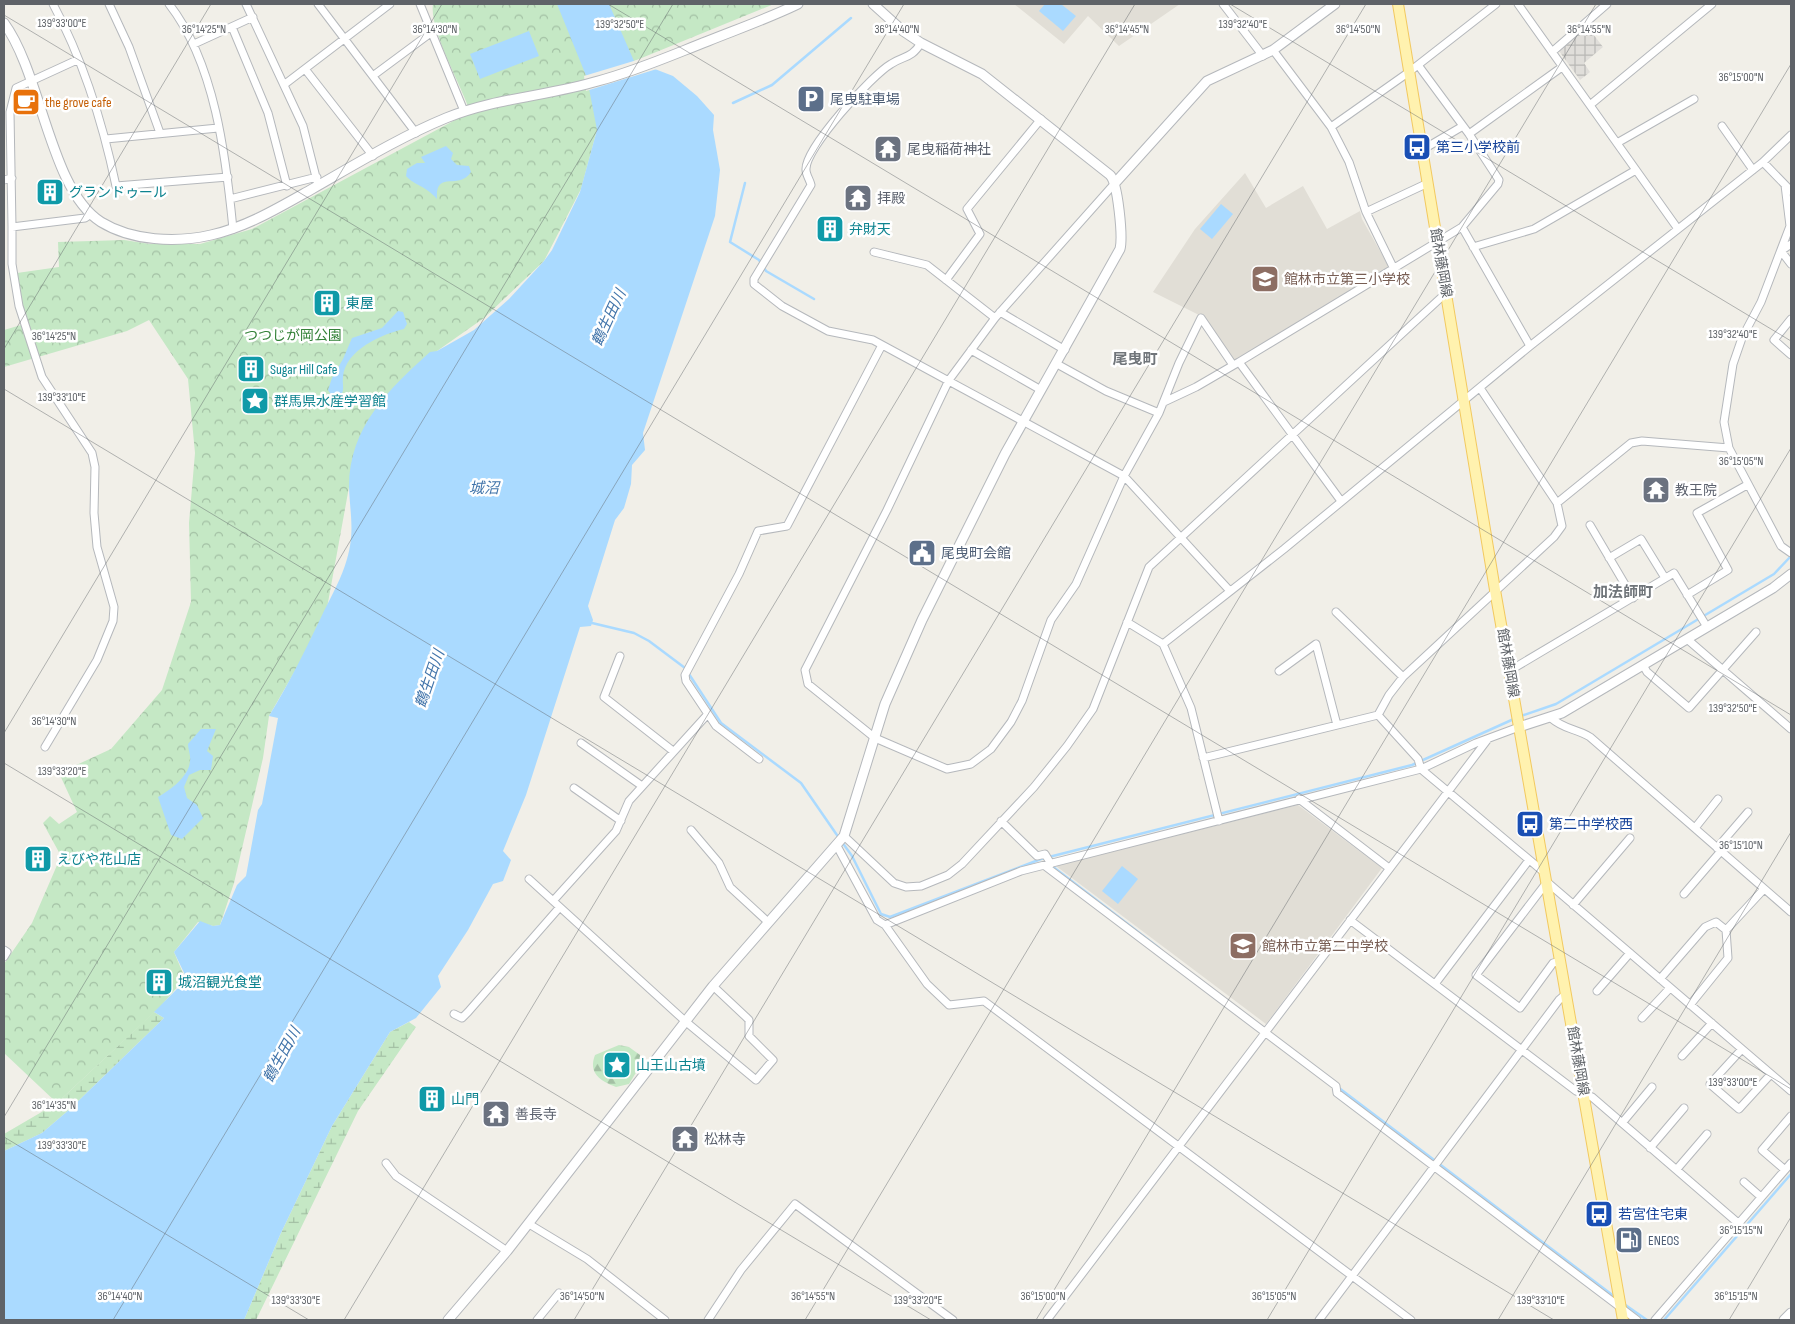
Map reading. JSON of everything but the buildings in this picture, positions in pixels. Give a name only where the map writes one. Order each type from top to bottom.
[{"type":"main road","name":"館林藤岡線","points":[[1398,4],[1495,590],[1623,1320]]},
{"type":"street","points":[[53,4],[65,27],[106,139],[116,186],[228,177]]},
{"type":"street","points":[[110,4],[129,47],[160,133]]},
{"type":"street","points":[[169,4],[194,44],[218,128],[226,158],[233,230]]},
{"type":"street","points":[[246,4],[254,17],[303,126],[317,181]]},
{"type":"street","points":[[318,4],[416,132]]},
{"type":"street","points":[[285,84],[390,4]]},
{"type":"street","points":[[420,4],[464,111]]},
{"type":"street","points":[[4,23],[17,44],[66,178],[76,196],[91,214],[124,232],[154,238],[191,239],[233,230],[270,213],[317,181],[373,156],[416,132],[464,111],[508,99],[598,81],[659,60],[798,4]]},
{"type":"street","points":[[448,1320],[529,1224],[713,986],[844,836],[890,692],[922,620],[1024,421],[1120,249],[1121,227],[1115,183],[1110,174],[982,74],[921,43],[903,31],[874,4]]},
{"type":"street","points":[[1223,4],[1263,56]]},
{"type":"street","points":[[1335,4],[1273,50],[1207,81],[998,315],[949,380],[887,510],[805,670],[808,684],[817,694],[875,738],[947,769],[971,764],[991,749],[1011,722],[1022,701],[1051,620],[1076,584],[1124,476],[1159,413],[1179,363],[1201,318],[1341,501]]},
{"type":"street","points":[[1331,127],[1409,72],[1496,4]]},
{"type":"street","points":[[1518,4],[1678,229]]},
{"type":"street","points":[[1552,52],[1607,4]]},
{"type":"street","points":[[1590,105],[1712,4]]},
{"type":"street","points":[[194,44],[254,17]]},
{"type":"street","points":[[232,27],[268,113],[287,186]]},
{"type":"street","points":[[374,75],[432,32]]},
{"type":"street","points":[[921,43],[914,53],[891,64],[873,80],[844,110],[812,150],[806,170],[811,185],[754,279],[754,284],[782,306],[828,331],[873,340],[1124,476],[1230,591]]},
{"type":"street","points":[[1273,50],[1331,127],[1349,162],[1366,212],[1394,269]]},
{"type":"street","points":[[45,747],[97,660],[113,621],[114,607],[97,547],[94,513],[95,467],[92,453],[87,442],[42,377],[29,340],[18,298],[12,264],[10,112],[16,88],[77,60]]},
{"type":"street","points":[[1164,402],[1196,388],[1438,242],[1462,226],[1498,184],[1499,180],[1469,134],[1418,65]]},
{"type":"street","points":[[1469,134],[1562,67]]},
{"type":"street","points":[[305,69],[373,156]]},
{"type":"street","points":[[1617,143],[1694,99]]},
{"type":"street","points":[[946,280],[980,234],[967,209],[1040,119]]},
{"type":"street","points":[[1422,150],[1463,126]]},
{"type":"street","points":[[1722,126],[1753,170]]},
{"type":"street","points":[[106,139],[218,128]]},
{"type":"street","points":[[1164,644],[1530,346],[1763,162],[1791,135]]},
{"type":"street","points":[[1763,162],[1791,191]]},
{"type":"street","points":[[1473,247],[1534,229],[1636,170]]},
{"type":"street","points":[[4,180],[12,178]]},
{"type":"street","points":[[230,199],[317,181]]},
{"type":"street","points":[[1366,212],[1428,183]]},
{"type":"street","points":[[1785,185],[1790,226],[1762,302],[1742,338],[1733,364],[1724,422],[1728,448],[1781,546],[1791,553]]},
{"type":"street","points":[[12,227],[85,218],[91,214]]},
{"type":"street","points":[[1462,226],[1530,346]]},
{"type":"street","points":[[1780,251],[1791,244]]},
{"type":"street","points":[[1780,251],[1791,264]]},
{"type":"street","points":[[874,252],[927,265],[998,315],[1065,350]]},
{"type":"street","points":[[844,836],[894,883],[906,887],[921,886],[948,875],[1040,781],[1093,709],[1149,567],[1446,293]]},
{"type":"street","points":[[1791,319],[1774,340],[1791,355]]},
{"type":"street","points":[[759,759],[723,733],[707,715],[686,681],[685,675],[739,574],[754,537],[758,532],[787,526],[882,345]]},
{"type":"street","points":[[971,350],[1041,390]]},
{"type":"street","points":[[1057,364],[1106,391],[1159,413]]},
{"type":"street","points":[[1203,758],[1378,715],[1389,695],[1403,677],[1557,534],[1562,526],[1557,503],[1480,388]]},
{"type":"street","points":[[1557,503],[1631,443],[1642,441],[1728,448]]},
{"type":"street","points":[[1687,595],[1728,570],[1697,513],[1747,485]]},
{"type":"street","points":[[1590,525],[1633,598]]},
{"type":"street","points":[[1609,558],[1641,539],[1665,578]]},
{"type":"street","points":[[1509,671],[1674,573],[1707,627]]},
{"type":"street","points":[[885,925],[1021,871],[1421,769],[1488,738],[1551,718],[1774,588],[1791,574]]},
{"type":"street","points":[[1336,612],[1403,677]]},
{"type":"street","points":[[1127,622],[1164,644],[1191,708],[1219,821]]},
{"type":"street","points":[[1643,665],[1647,672],[1689,708],[1756,632]]},
{"type":"street","points":[[1687,639],[1791,729]]},
{"type":"street","points":[[1278,671],[1316,644],[1337,725]]},
{"type":"street","points":[[620,656],[604,697],[673,751]]},
{"type":"street","points":[[552,901],[616,831],[629,801],[707,715]]},
{"type":"street","points":[[1378,715],[1418,759],[1421,769],[1530,860],[1573,905],[1791,1091]]},
{"type":"street","points":[[1551,718],[1561,727],[1581,731],[1590,737],[1791,912]]},
{"type":"street","points":[[1046,1320],[1266,1033],[1488,738]]},
{"type":"street","points":[[581,743],[642,786]]},
{"type":"street","points":[[574,788],[621,821]]},
{"type":"street","points":[[1695,828],[1718,799]]},
{"type":"street","points":[[1299,800],[1389,868]]},
{"type":"street","points":[[1684,894],[1748,812]]},
{"type":"street","points":[[1001,821],[1037,856],[1045,854],[1048,865],[1336,1086],[1337,1093],[1637,1320]]},
{"type":"street","points":[[691,830],[719,864],[730,887],[768,922]]},
{"type":"street","points":[[1573,905],[1630,838]]},
{"type":"street","points":[[837,846],[877,920],[885,925],[927,984],[949,1005],[984,1001],[1411,1320]]},
{"type":"street","points":[[1435,984],[1530,860]]},
{"type":"street","points":[[1546,878],[1476,975],[1520,1008],[1553,963],[1561,961]]},
{"type":"street","points":[[528,879],[685,1021],[756,1080],[773,1060],[749,1036],[749,1020],[746,1016],[713,986]]},
{"type":"street","points":[[1690,1005],[1728,958],[1726,930],[1764,888]]},
{"type":"street","points":[[454,1014],[462,1018],[468,1012],[559,908]]},
{"type":"street","points":[[1350,920],[1576,1091],[1592,1097],[1738,1224]]},
{"type":"street","points":[[1660,979],[1705,927],[1716,922],[1726,930]]},
{"type":"street","points":[[4,950],[7,952],[4,957]]},
{"type":"street","points":[[1597,991],[1630,953]]},
{"type":"street","points":[[1642,1018],[1670,988]]},
{"type":"street","points":[[1319,1320],[1566,994]]},
{"type":"street","points":[[1682,1056],[1712,1023]]},
{"type":"street","points":[[1742,1049],[1710,1084],[1739,1109],[1771,1074]]},
{"type":"street","points":[[1622,1123],[1652,1087]]},
{"type":"street","points":[[1650,1148],[1684,1108]]},
{"type":"street","points":[[1785,1170],[1762,1150],[1791,1116]]},
{"type":"street","points":[[1677,1169],[1707,1134]]},
{"type":"street","points":[[386,1163],[396,1176],[507,1251]]},
{"type":"street","points":[[1655,1320],[1791,1163]]},
{"type":"street","points":[[1744,1182],[1761,1197]]},
{"type":"street","points":[[708,1320],[741,1270],[796,1204],[953,1320]]},
{"type":"street","points":[[529,1224],[587,1259],[665,1320]]},
{"type":"street","points":[[537,1320],[559,1293]]},
{"type":"street","points":[[1784,1320],[1791,1313]]},
{"type":"shaded area","points":[[1014,4],[1180,4],[1119,46],[1088,16],[1064,44]]},
{"type":"shaded area","points":[[1587,26],[1603,47],[1584,63],[1590,72],[1580,80],[1559,51]]},
{"type":"shaded area","name":"館林市立第三小学校","points":[[1245,173],[1266,208],[1303,186],[1327,229],[1360,211],[1362,219],[1389,267],[1234,362],[1205,318],[1153,292],[1195,229]]},
{"type":"shaded area","name":"館林市立第二中学校","points":[[1298,805],[1382,868],[1266,1024],[1056,866]]},
{"type":"green space","name":"つつじが岡公園","points":[[433,4],[774,4],[622,66],[597,130],[581,189],[544,261],[484,318],[437,351],[372,415],[349,487],[325,619],[269,716],[263,758],[234,883],[220,925],[213,926],[198,922],[174,952],[185,978],[161,1006],[57,1103],[4,1053],[4,964],[32,923],[61,856],[43,823],[50,816],[59,824],[77,812],[59,773],[111,749],[162,690],[191,602],[189,523],[195,453],[188,379],[149,320],[127,331],[4,367],[4,330],[21,325],[25,319],[17,273],[59,267],[58,242],[124,240],[150,244],[200,244],[252,229],[470,112],[436,28]]},
{"type":"green space","points":[[154,1012],[164,1018],[70,1109],[42,1133],[4,1151],[4,1134],[57,1103]]},
{"type":"green space","points":[[409,1022],[416,1027],[358,1111],[256,1320],[244,1320],[280,1235],[332,1126],[390,1032]]},
{"type":"green space","points":[[619,1045],[629,1047],[640,1055],[640,1066],[629,1084],[616,1087],[600,1079],[594,1071],[593,1061],[595,1055]]},
{"type":"water","name":"城沼","points":[[557,4],[609,4],[634,61],[673,76],[697,96],[714,115],[713,130],[720,170],[715,216],[643,433],[645,450],[632,465],[631,484],[624,508],[615,520],[588,606],[593,620],[591,626],[580,627],[526,795],[503,851],[511,860],[503,881],[493,884],[468,930],[438,976],[441,987],[416,1018],[390,1032],[332,1126],[280,1235],[244,1320],[4,1320],[4,1151],[42,1133],[70,1109],[164,1018],[154,1012],[187,979],[174,952],[200,921],[213,926],[220,925],[237,885],[246,876],[278,718],[269,716],[305,651],[345,566],[351,540],[349,487],[351,465],[356,446],[364,428],[386,395],[430,352],[437,351],[474,330],[509,299],[544,261],[552,250],[580,192],[597,130],[587,78]]},
{"type":"water","points":[[1045,4],[1061,4],[1076,16],[1063,31],[1039,11]]},
{"type":"water","points":[[529,31],[539,56],[480,79],[470,54]]},
{"type":"water","points":[[446,146],[453,153],[451,159],[457,165],[469,166],[471,172],[460,180],[444,182],[440,185],[437,190],[437,199],[406,176],[407,169],[417,163],[425,163],[421,157]]},
{"type":"water","points":[[1221,204],[1233,214],[1212,239],[1200,229]]},
{"type":"water","points":[[398,311],[403,312],[407,324],[404,329],[376,339],[357,351],[345,367],[341,396],[333,398],[328,390],[352,338],[382,328]]},
{"type":"water","points":[[201,729],[216,729],[207,751],[213,756],[211,770],[200,770],[189,775],[184,787],[187,798],[197,805],[203,818],[182,839],[171,835],[158,797],[183,778],[189,767],[188,744]]},
{"type":"water","points":[[1122,866],[1138,879],[1118,904],[1102,891]]},
{"type":"pier","points":[[637,60],[660,68],[586,91],[584,76]]},
{"type":"waterway","points":[[733,103],[772,85],[851,18]]},
{"type":"waterway","points":[[745,183],[730,242],[759,260],[766,271],[814,299]]},
{"type":"waterway","points":[[1521,716],[1556,704],[1774,574],[1791,556]]},
{"type":"waterway","points":[[592,623],[634,633],[649,641],[685,668],[721,723],[801,783],[839,838]]},
{"type":"waterway","points":[[842,842],[852,856],[881,914],[890,917],[1041,859],[1412,765],[1516,718]]},
{"type":"waterway","points":[[1052,866],[1159,948]]},
{"type":"waterway","points":[[1339,1088],[1615,1297]]},
{"type":"waterway","points":[[1664,1320],[1791,1174]]},
{"type":"waterway","points":[[1624,1304],[1647,1320]]},
{"type":"place","name":"尾曳駐車場","points":[[811,99]]},
{"type":"place","name":"the grove cafe","points":[[26,102]]},
{"type":"place","name":"第三小学校前","points":[[1417,147]]},
{"type":"place","name":"尾曳稲荷神社","points":[[888,149]]},
{"type":"place","name":"グランドゥール","points":[[50,192]]},
{"type":"place","name":"拝殿","points":[[858,198]]},
{"type":"place","name":"弁財天","points":[[830,229]]},
{"type":"place","name":"館林市立第三小学校","points":[[1265,279]]},
{"type":"place","name":"東屋","points":[[327,303]]},
{"type":"place","name":"Sugar Hill Cafe","points":[[251,369]]},
{"type":"place","name":"群馬県水産学習館","points":[[255,401]]},
{"type":"place","name":"教王院","points":[[1656,490]]},
{"type":"place","name":"尾曳町会館","points":[[922,553]]},
{"type":"place","name":"第二中学校西","points":[[1530,824]]},
{"type":"place","name":"えびや花山店","points":[[38,859]]},
{"type":"place","name":"館林市立第二中学校","points":[[1243,946]]},
{"type":"place","name":"城沼観光食堂","points":[[159,982]]},
{"type":"place","name":"山王山古墳","points":[[617,1065]]},
{"type":"place","name":"山門","points":[[432,1099]]},
{"type":"place","name":"善長寺","points":[[496,1114]]},
{"type":"place","name":"松林寺","points":[[685,1139]]},
{"type":"place","name":"若宮住宅東","points":[[1599,1214]]},
{"type":"place","name":"ENEOS","points":[[1629,1240]]},
{"type":"district","name":"尾曳町","points":[[1135,359]]},
{"type":"district","name":"加法師町","points":[[1623,592]]},
{"type":"water label","name":"鶴生田川","points":[[609,318]]},
{"type":"water label","name":"鶴生田川","points":[[430,679]]},
{"type":"water label","name":"鶴生田川","points":[[282,1055]]}]
